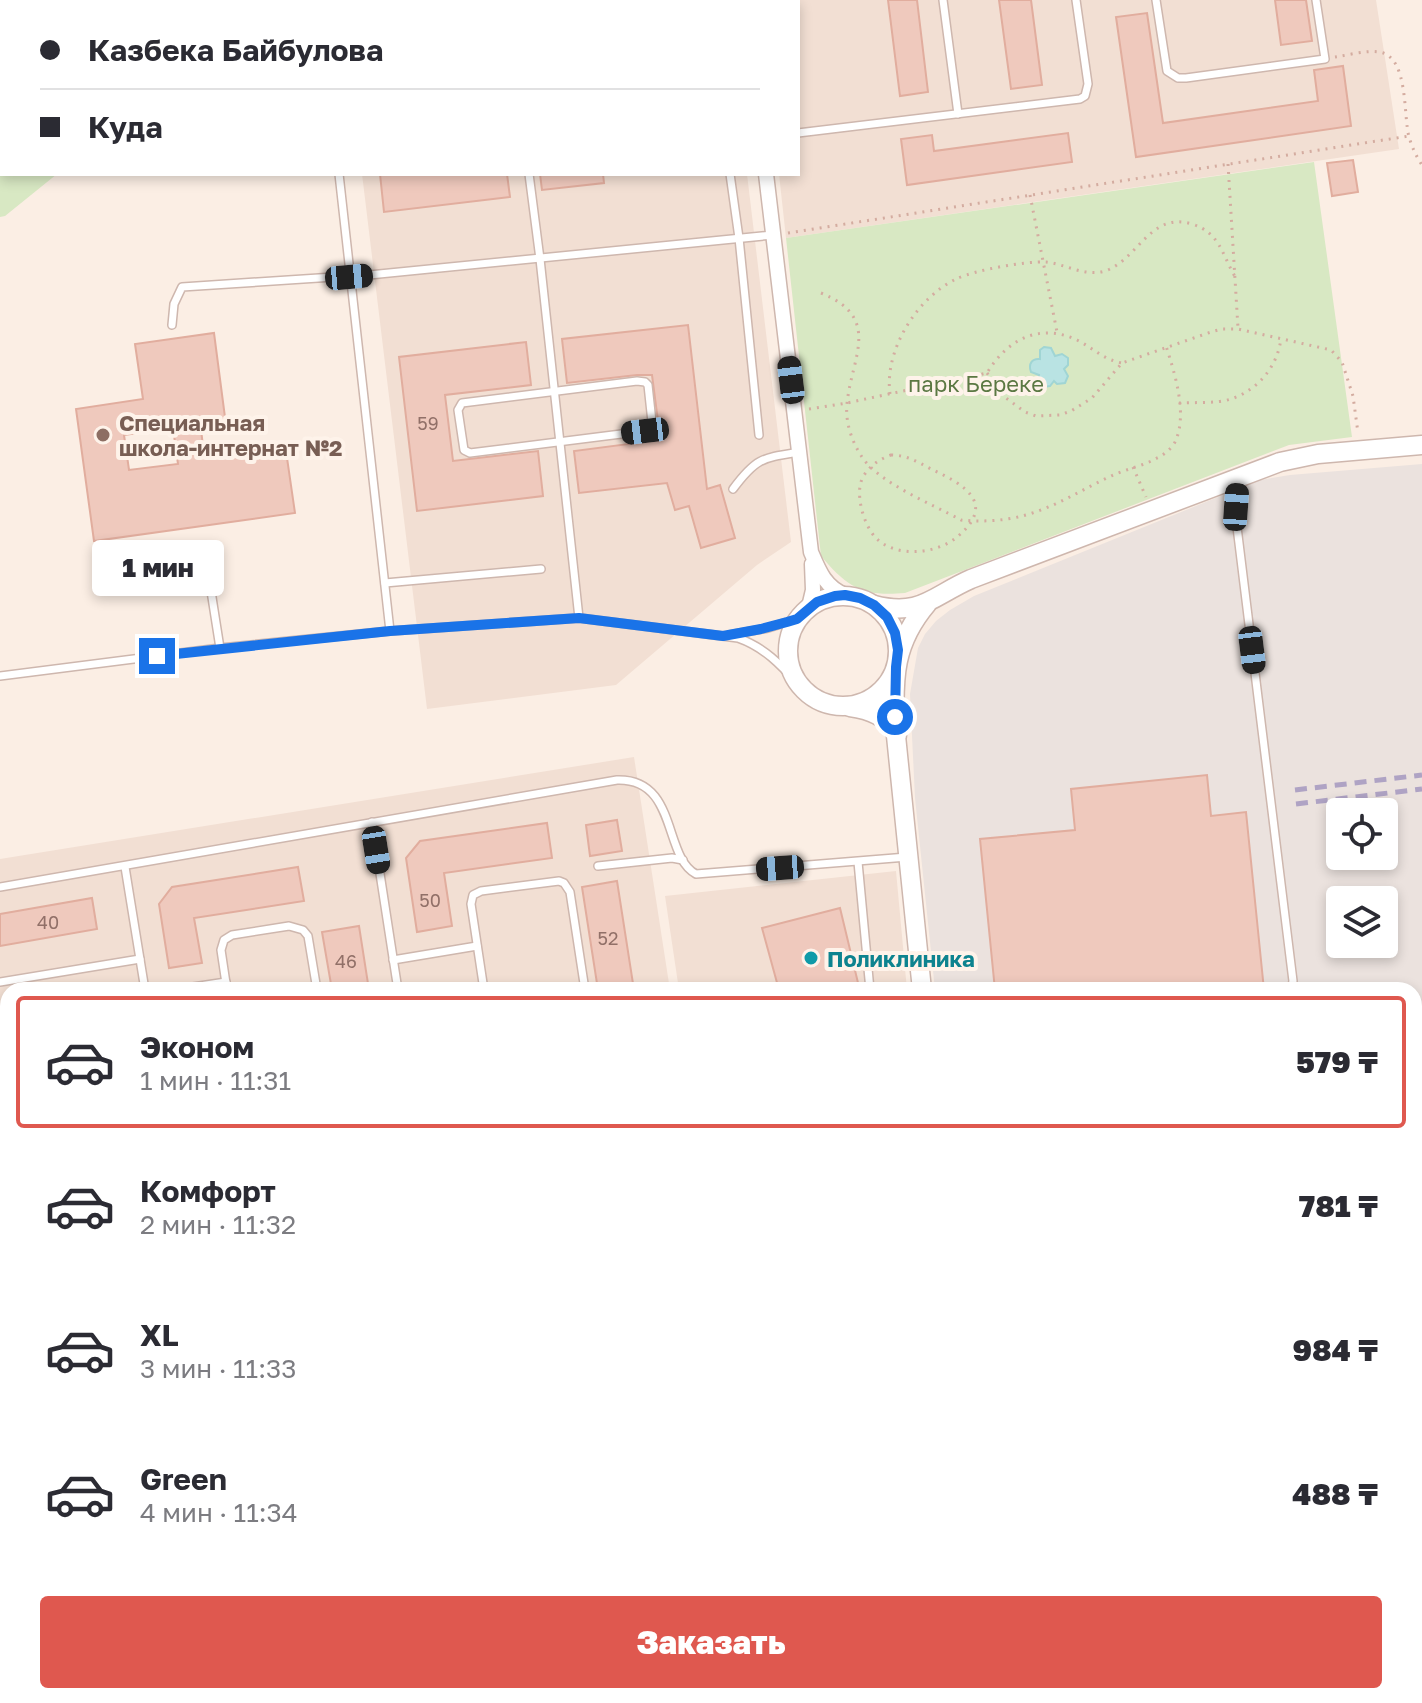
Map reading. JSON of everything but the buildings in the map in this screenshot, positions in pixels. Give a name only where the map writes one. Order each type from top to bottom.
[{"type":"street","points":[[766,176],[813,590],[790,635],[787,652],[791,669],[805,691],[819,701],[877,714],[897,735]]},
{"type":"street","points":[[874,605],[905,610],[927,604],[971,579],[1280,462],[1318,454],[1422,445]]},
{"type":"street","points":[[811,552],[833,589],[874,605],[887,617],[895,633],[898,650],[897,735],[921,982]]},
{"type":"street","points":[[803,613],[825,598],[845,595]]},
{"type":"street","points":[[845,706],[861,703],[876,695],[888,682],[910,627],[927,604]]},
{"type":"lane","points":[[943,0],[958,114]]},
{"type":"lane","points":[[800,133],[1075,101],[1085,96],[1088,84],[1076,0]]},
{"type":"lane","points":[[1156,0],[1167,71],[1178,78],[1325,59],[1316,0]]},
{"type":"lane","points":[[339,176],[390,631]]},
{"type":"lane","points":[[529,176],[579,618]]},
{"type":"lane","points":[[730,176],[759,435]]},
{"type":"lane","points":[[172,325],[174,304],[182,287],[349,276],[774,235]]},
{"type":"lane","points":[[637,381],[648,385],[650,428],[561,442],[468,453],[463,447],[458,410],[460,404],[637,381]]},
{"type":"lane","points":[[733,489],[758,461],[799,452]]},
{"type":"lane","points":[[1238,478],[1236,519],[1293,982]]},
{"type":"lane","points":[[205,553],[220,648]]},
{"type":"lane","points":[[385,583],[541,569]]},
{"type":"lane","points":[[723,636],[768,628],[803,613]]},
{"type":"lane","points":[[0,676],[220,648],[390,631],[579,618],[738,638],[760,648],[799,685]]},
{"type":"lane","points":[[0,887],[617,780],[639,783],[650,792],[668,821],[683,860],[696,874],[909,857]]},
{"type":"lane","points":[[372,822],[397,982]]},
{"type":"lane","points":[[598,866],[672,858],[683,860]]},
{"type":"lane","points":[[858,862],[869,982]]},
{"type":"lane","points":[[125,867],[144,982]]},
{"type":"lane","points":[[483,982],[471,904],[473,895],[481,891],[554,881],[564,883],[570,892],[584,982]]},
{"type":"lane","points":[[225,982],[221,950],[227,937],[289,926],[303,930],[308,936],[316,982]]},
{"type":"lane","points":[[393,960],[477,946]]},
{"type":"lane","points":[[0,982],[140,959]]},
{"type":"path","points":[[1325,59],[1377,51],[1393,60],[1400,72],[1409,136],[1422,165]]},
{"type":"path","points":[[774,235],[1409,136]]},
{"type":"path","points":[[1228,164],[1238,329]]},
{"type":"path","points":[[1030,195],[1058,334]]},
{"type":"path","points":[[890,394],[889,372],[895,349],[912,317],[937,292],[957,278],[997,268],[1043,262],[1083,271],[1106,270],[1126,260],[1149,233],[1159,227],[1182,222],[1193,224],[1214,237],[1236,278]]},
{"type":"path","points":[[821,293],[843,303],[851,312],[859,334],[860,346],[847,403],[848,427],[863,459],[879,476],[961,520],[1019,517],[1044,509],[1171,449],[1179,427],[1179,403],[1176,378],[1166,346]]},
{"type":"path","points":[[987,373],[1006,398],[1025,412],[1048,417],[1071,411],[1092,398],[1122,363],[1211,332],[1238,329],[1331,350],[1342,362],[1353,396],[1359,450]]},
{"type":"path","points":[[795,411],[987,373],[1012,343],[1022,337],[1046,333],[1080,341],[1110,361],[1122,363]]},
{"type":"path","points":[[1179,403],[1229,400],[1250,390],[1260,383],[1279,354],[1281,338]]},
{"type":"path","points":[[904,455],[957,481],[973,498],[973,521],[955,539],[934,549],[911,551],[888,547],[878,540],[864,521],[860,485],[871,467],[880,459],[904,455]]},
{"type":"path","points":[[1133,467],[1152,511]]},
{"type":"shaded area","points":[[800,0],[1376,0],[1399,149],[786,238],[779,176],[800,176]]},
{"type":"shaded area","points":[[362,176],[747,176],[791,542],[757,565],[616,685],[427,709]]},
{"type":"shaded area","points":[[1422,464],[1422,982],[934,982],[915,798],[910,694],[918,648],[925,634],[950,610],[974,596],[1260,480]]},
{"type":"shaded area","points":[[634,757],[669,982],[0,982],[0,859]]},
{"type":"shaded area","points":[[896,871],[906,982],[678,982],[665,896]]},
{"type":"green space","name":"парк Береке","points":[[1314,162],[1352,437],[1289,445],[905,593],[878,593],[857,588],[821,556],[786,238]]},
{"type":"green space","points":[[0,176],[55,176],[5,216],[0,217]]},
{"type":"water","points":[[1051,348],[1055,356],[1062,354],[1068,358],[1064,369],[1068,376],[1065,383],[1057,384],[1054,381],[1050,386],[1043,387],[1038,380],[1039,375],[1031,372],[1031,362],[1040,359],[1040,350]]},
{"type":"railway","points":[[1295,790],[1422,775]]},
{"type":"railway","points":[[1296,804],[1422,789]]},
{"type":"place","name":"Специальная школа-интернат №2","points":[[103,435]]},
{"type":"place","name":"Поликлиника","points":[[811,958]]},
{"type":"route","points":[[157,656],[390,631],[579,618],[723,636],[797,619],[825,598],[845,595],[874,605],[892,625],[898,650],[895,717]]}]
